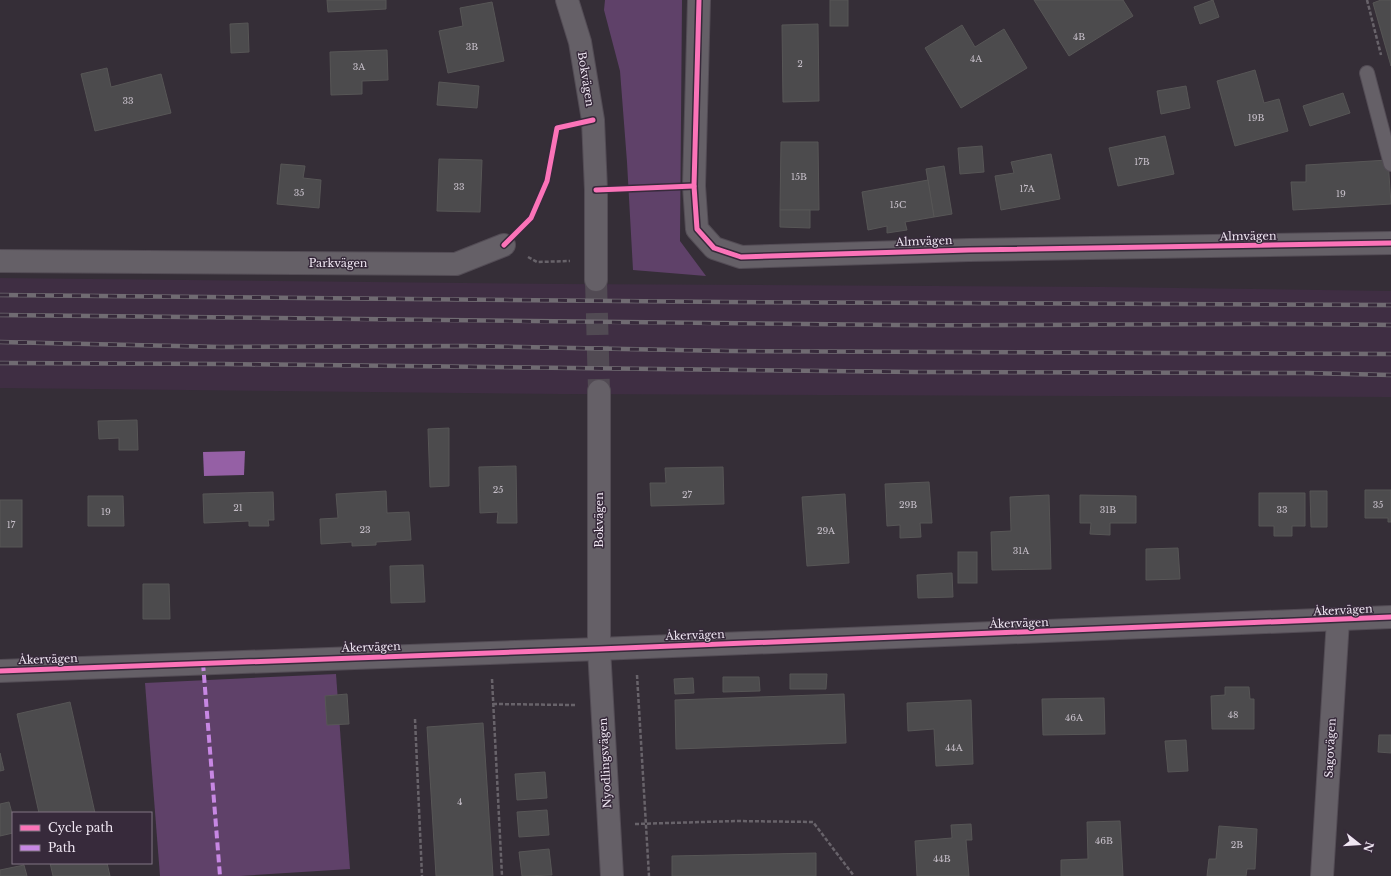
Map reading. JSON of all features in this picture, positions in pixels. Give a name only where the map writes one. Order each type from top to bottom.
[{"type":"street","name":"Bokvägen","points":[[567,0],[580,42],[593,120],[596,190],[596,271]]},
{"type":"street","name":"Almvägen","points":[[699,0],[694,186],[697,228],[714,248],[741,257],[968,250],[1391,244]]},
{"type":"street","name":"Parkvägen","points":[[0,260],[456,264],[504,245]]},
{"type":"street","name":"Bokvägen","points":[[599,391],[599,649]]},
{"type":"street","name":"Åkervägen","points":[[0,671],[599,649],[1391,617]]},
{"type":"street","name":"Sagovägen","points":[[1322,876],[1338,620]]},
{"type":"street","name":"Nyodlingsvägen","points":[[599,649],[612,876]]},
{"type":"lane","points":[[1367,73],[1391,164]]},
{"type":"path","points":[[1368,0],[1383,61]]},
{"type":"path","points":[[504,245],[537,262],[596,271]]},
{"type":"path","points":[[491,653],[502,876]]},
{"type":"path","points":[[637,670],[649,876]]},
{"type":"path","points":[[493,704],[602,705]]},
{"type":"path","points":[[415,719],[422,876]]},
{"type":"path","points":[[609,825],[736,821],[813,822],[854,876]]},
{"type":"shaded area","points":[[605,0],[682,0],[680,241],[706,276],[633,270],[620,71],[604,10]]},
{"type":"shaded area","points":[[0,278],[563,284],[1105,287],[1391,291],[1391,397],[562,394],[0,388]]},
{"type":"shaded area","points":[[245,451],[244,475],[204,476],[203,452]]},
{"type":"shaded area","points":[[336,674],[350,869],[240,876],[160,876],[145,683]]},
{"type":"building","points":[[327,0],[386,0],[386,9],[328,12]]},
{"type":"building","points":[[830,0],[848,0],[848,26],[830,26]]},
{"type":"building","points":[[1034,0],[1123,0],[1133,16],[1069,56]]},
{"type":"building","points":[[1213,0],[1219,17],[1200,24],[1194,7]]},
{"type":"building","points":[[1381,0],[1391,0],[1391,66],[1373,3]]},
{"type":"building","points":[[492,2],[504,61],[448,73],[439,31],[463,26],[460,8]]},
{"type":"building","points":[[248,23],[249,52],[231,53],[230,24]]},
{"type":"building","points":[[818,24],[819,101],[783,102],[782,25]]},
{"type":"building","points":[[962,25],[975,47],[1004,29],[1027,68],[961,108],[925,48]]},
{"type":"building","points":[[387,50],[388,80],[362,81],[362,94],[331,95],[330,52]]},
{"type":"building","points":[[107,68],[111,87],[161,74],[171,113],[95,131],[81,74]]},
{"type":"building","points":[[1255,70],[1264,103],[1279,99],[1288,131],[1235,146],[1217,81]]},
{"type":"building","points":[[439,82],[479,86],[477,108],[437,105]]},
{"type":"building","points":[[1186,86],[1190,108],[1161,114],[1157,91]]},
{"type":"building","points":[[1343,93],[1350,113],[1310,126],[1303,106]]},
{"type":"building","points":[[1165,136],[1174,174],[1118,186],[1109,148]]},
{"type":"building","points":[[781,142],[818,142],[819,210],[780,210]]},
{"type":"building","points":[[982,146],[984,172],[960,174],[958,148]]},
{"type":"building","points":[[1051,154],[1060,199],[1001,210],[995,176],[1014,173],[1011,162]]},
{"type":"building","points":[[439,159],[482,160],[480,212],[437,211]]},
{"type":"building","points":[[1388,160],[1391,204],[1293,210],[1291,182],[1306,182],[1306,165]]},
{"type":"building","points":[[281,164],[305,166],[303,178],[321,180],[319,208],[277,204]]},
{"type":"building","points":[[944,166],[952,214],[934,217],[926,169]]},
{"type":"building","points":[[928,180],[934,217],[905,222],[907,230],[887,233],[887,226],[868,230],[862,192]]},
{"type":"building","points":[[780,210],[810,210],[810,228],[780,227]]},
{"type":"building","points":[[137,420],[138,450],[119,450],[119,438],[99,439],[98,421]]},
{"type":"building","points":[[449,428],[449,486],[430,487],[428,429]]},
{"type":"building","points":[[516,466],[517,523],[497,523],[498,512],[480,513],[479,467]]},
{"type":"building","points":[[723,467],[724,504],[651,506],[650,483],[666,483],[665,468]]},
{"type":"building","points":[[929,482],[932,523],[920,523],[921,537],[900,538],[900,525],[887,526],[885,484]]},
{"type":"building","points":[[1365,490],[1391,490],[1391,522],[1388,522],[1388,518],[1365,518]]},
{"type":"building","points":[[386,491],[387,513],[409,512],[411,540],[376,542],[376,545],[352,546],[352,542],[321,544],[320,519],[338,518],[336,494]]},
{"type":"building","points":[[1310,491],[1327,491],[1327,527],[1311,527]]},
{"type":"building","points":[[273,492],[274,520],[268,520],[269,526],[249,526],[249,521],[204,523],[203,494]]},
{"type":"building","points":[[1259,493],[1305,493],[1305,526],[1292,526],[1292,536],[1274,536],[1274,526],[1259,526]]},
{"type":"building","points":[[845,494],[849,563],[807,566],[802,497]]},
{"type":"building","points":[[1049,495],[1051,569],[992,570],[991,532],[1011,531],[1010,497]]},
{"type":"building","points":[[1080,495],[1136,496],[1136,523],[1110,523],[1110,535],[1090,534],[1091,523],[1080,523]]},
{"type":"building","points":[[88,496],[123,496],[124,526],[88,526]]},
{"type":"building","points":[[0,500],[22,500],[22,547],[0,547]]},
{"type":"building","points":[[1178,548],[1180,579],[1146,580],[1146,549]]},
{"type":"building","points":[[958,552],[977,552],[977,583],[958,583]]},
{"type":"building","points":[[423,565],[425,602],[391,603],[390,566]]},
{"type":"building","points":[[952,573],[953,597],[918,598],[917,575]]},
{"type":"building","points":[[143,584],[169,584],[170,619],[143,619]]},
{"type":"building","points":[[790,674],[827,674],[826,689],[790,689]]},
{"type":"building","points":[[723,677],[759,677],[760,691],[723,692]]},
{"type":"building","points":[[693,678],[694,693],[675,694],[674,679]]},
{"type":"building","points":[[1225,687],[1249,687],[1250,699],[1254,699],[1254,729],[1212,729],[1211,696],[1225,695]]},
{"type":"building","points":[[347,694],[349,724],[327,725],[325,696]]},
{"type":"building","points":[[844,694],[846,743],[676,749],[675,700]]},
{"type":"building","points":[[1104,698],[1105,734],[1043,735],[1042,699]]},
{"type":"building","points":[[971,700],[973,764],[936,766],[934,729],[908,731],[907,703]]},
{"type":"building","points":[[70,702],[95,812],[39,812],[17,714]]},
{"type":"building","points":[[483,723],[493,876],[436,876],[427,727]]},
{"type":"building","points":[[1379,735],[1391,735],[1391,753],[1378,752]]},
{"type":"building","points":[[1186,740],[1188,771],[1168,772],[1165,741]]},
{"type":"building","points":[[0,753],[4,770],[0,771]]},
{"type":"building","points":[[545,772],[547,798],[517,800],[515,774]]},
{"type":"building","points":[[9,802],[12,813],[12,833],[0,836],[0,804]]},
{"type":"building","points":[[547,810],[549,835],[519,837],[517,812]]},
{"type":"building","points":[[1120,821],[1123,876],[1061,876],[1061,860],[1088,859],[1087,822]]},
{"type":"building","points":[[971,824],[972,840],[966,840],[969,876],[917,876],[915,841],[952,838],[951,825]]},
{"type":"building","points":[[1219,826],[1257,829],[1255,869],[1247,869],[1246,876],[1207,876],[1209,859],[1216,859]]},
{"type":"building","points":[[549,849],[552,875],[522,876],[519,852]]},
{"type":"building","points":[[816,853],[816,876],[672,876],[672,856]]},
{"type":"building","points":[[50,864],[107,864],[110,876],[53,876]]},
{"type":"building","points":[[24,865],[27,876],[0,876],[0,870]]},
{"type":"tunnel","points":[[596,280],[599,391]]},
{"type":"railway","points":[[0,295],[727,302],[1391,305]]},
{"type":"railway","points":[[0,315],[895,325],[1391,325]]},
{"type":"railway","points":[[0,342],[221,347],[466,346],[728,351],[1391,354]]},
{"type":"railway","points":[[0,363],[915,372],[1306,373],[1391,375]]},
{"type":"marked path","points":[[203,663],[220,876]]},
{"type":"cycle path","points":[[699,0],[694,186],[697,229],[714,248],[741,257],[969,250],[1391,243]]},
{"type":"cycle path","points":[[504,245],[531,218],[547,181],[557,128],[593,120]]},
{"type":"cycle path","points":[[596,190],[694,186]]},
{"type":"cycle path","points":[[0,671],[599,649],[1391,617]]}]
